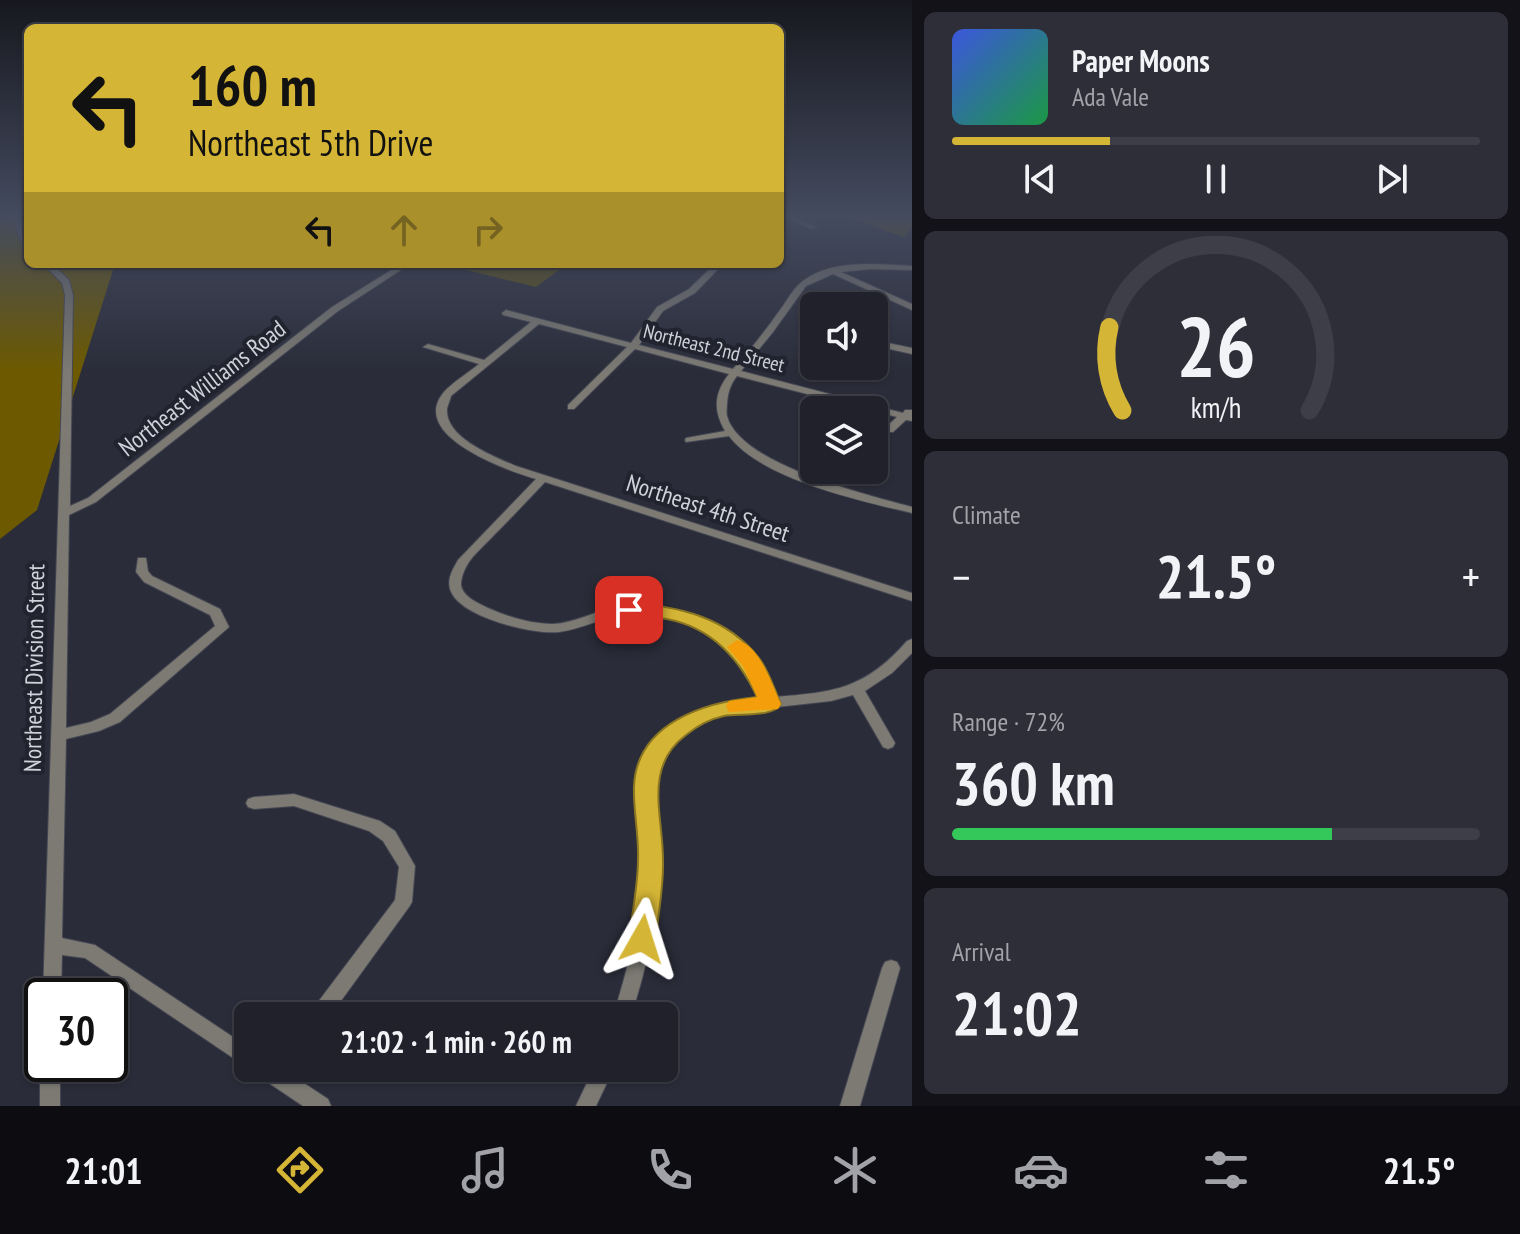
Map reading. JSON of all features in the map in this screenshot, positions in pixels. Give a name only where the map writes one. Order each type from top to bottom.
[{"type":"street","name":"Northeast Division Street","points":[[51,269],[67,285],[52,978]]},
{"type":"street","name":"Northeast Williams Road","points":[[63,514],[92,500],[335,309],[399,269]]},
{"type":"street","points":[[571,407],[633,346],[660,309],[692,291],[714,269]]},
{"type":"street","points":[[856,269],[833,271],[803,284],[737,372],[721,397],[721,409],[730,433],[754,454],[785,471],[912,510]]},
{"type":"street","points":[[833,271],[912,307]]},
{"type":"street","name":"Northeast 2nd Street","points":[[506,313],[910,415]]},
{"type":"street","points":[[428,347],[484,363],[537,321]]},
{"type":"street","points":[[888,346],[912,351]]},
{"type":"street","name":"Northeast 4th Street","points":[[484,363],[447,395],[439,413],[454,435],[491,459],[912,597]]},
{"type":"street","points":[[889,430],[910,415]]},
{"type":"street","points":[[690,440],[730,433]]},
{"type":"street","points":[[543,478],[464,560],[456,572],[455,584],[459,594],[468,602],[516,623],[545,629],[629,610],[660,611],[691,619],[720,633],[743,652],[771,704]]},
{"type":"street","points":[[58,735],[94,727],[115,718],[222,627],[221,618],[215,612],[148,579],[142,572],[142,561]]},
{"type":"street","points":[[627,1002],[642,939],[651,861],[645,783],[653,757],[669,736],[691,719],[719,709],[826,697],[857,689],[891,667],[912,644]]},
{"type":"street","points":[[857,689],[888,743]]},
{"type":"street","points":[[254,803],[294,800],[374,826],[389,836],[407,866],[403,902],[329,1002]]},
{"type":"street","points":[[53,945],[89,951],[234,1049]]},
{"type":"street","points":[[850,1106],[891,968]]},
{"type":"street","points":[[50,1082],[50,1106]]},
{"type":"street","points":[[288,1082],[321,1106]]},
{"type":"street","points":[[586,1106],[597,1082]]},
{"type":"shaded area","points":[[0,269],[113,269],[37,510],[0,539]]},
{"type":"shaded area","points":[[461,269],[561,269],[536,287]]},
{"type":"slow traffic","points":[[737,647],[751,663],[771,704],[737,706]]},
{"type":"route","points":[[629,610],[660,611],[691,619],[720,633],[751,663],[771,704],[719,709],[691,719],[669,736],[653,757],[645,783],[651,861],[642,939]]}]
